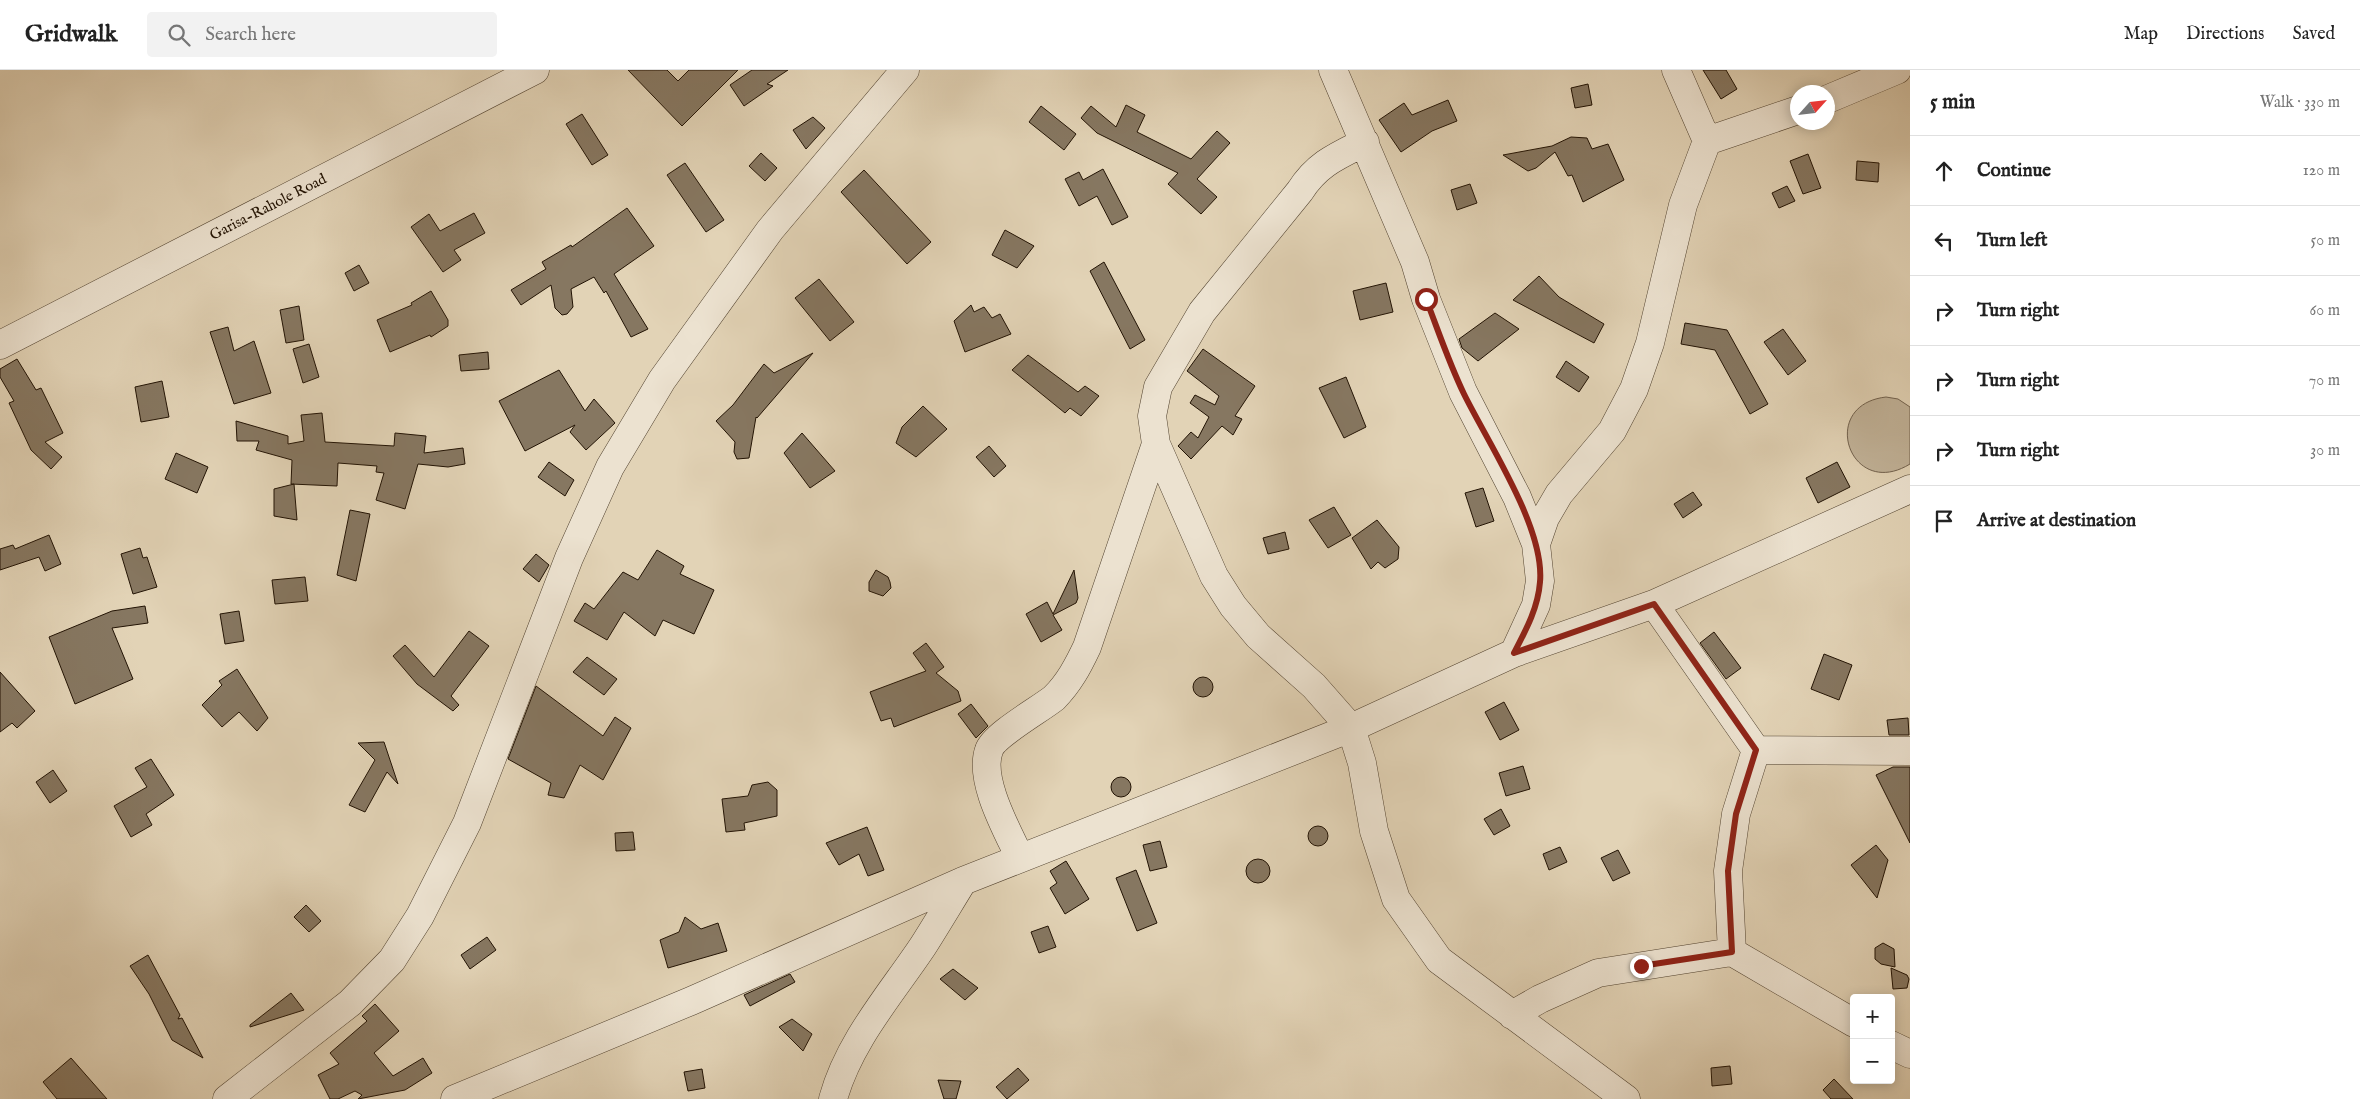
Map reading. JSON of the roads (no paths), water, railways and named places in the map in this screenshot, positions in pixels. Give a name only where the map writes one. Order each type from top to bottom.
[{"type":"street","name":"Garisa-Rahole Road","points":[[0,344],[536,70]]},
{"type":"street","points":[[227,1099],[350,1003],[396,953],[420,916],[467,823],[569,558],[610,467],[662,380],[770,230],[905,70]]},
{"type":"street","points":[[1333,70],[1415,262],[1426,299],[1463,392],[1517,497],[1536,544],[1540,580],[1536,605],[1514,653]]},
{"type":"street","points":[[1536,544],[1546,518],[1559,494],[1612,431],[1634,389],[1650,343],[1683,205],[1707,141],[1676,70]]},
{"type":"street","points":[[1835,96],[1897,70]]},
{"type":"street","points":[[1707,141],[1790,113]]},
{"type":"street","points":[[1365,142],[1327,162],[1310,175],[1300,192],[1202,312],[1158,387],[1152,416],[1156,444],[1214,576],[1233,606],[1258,636],[1314,686],[1351,728],[1362,763],[1374,831],[1396,899],[1439,960],[1626,1099]]},
{"type":"street","points":[[1020,858],[992,793],[987,770],[989,750],[1004,734],[1054,697],[1074,674],[1087,647],[1156,444]]},
{"type":"street","points":[[455,1099],[691,1001],[963,881],[1351,728],[1514,653],[1654,604],[1910,488]]},
{"type":"street","points":[[1654,604],[1756,750]]},
{"type":"street","points":[[1756,750],[1910,751]]},
{"type":"street","points":[[1732,952],[1728,871],[1736,814],[1756,750]]},
{"type":"street","points":[[833,1099],[837,1085],[872,1016],[923,946],[963,881]]},
{"type":"street","points":[[1512,1015],[1540,998],[1598,974],[1732,952],[1850,1021]]},
{"type":"street","points":[[1895,1047],[1910,1054]]}]
